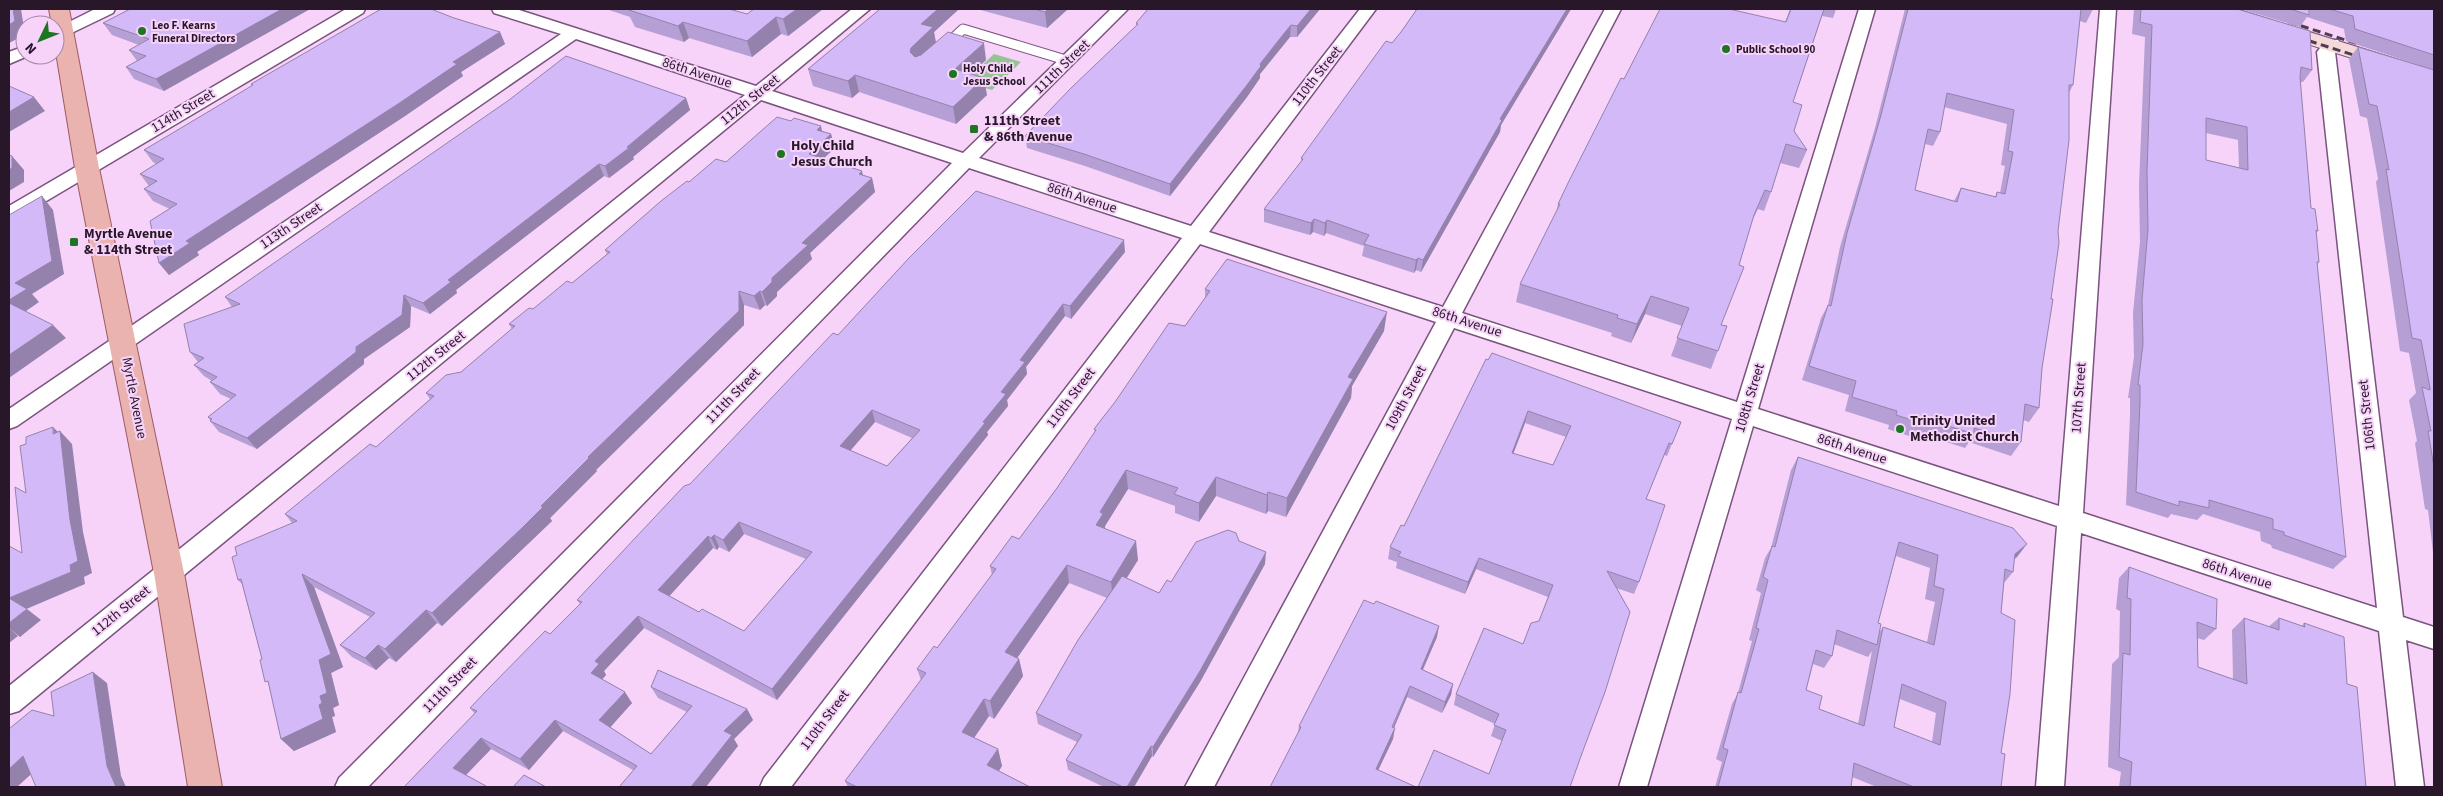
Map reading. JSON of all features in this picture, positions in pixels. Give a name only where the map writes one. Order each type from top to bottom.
[{"type":"main road","points":[[2216,9],[2332,44],[2434,78]]},
{"type":"main road","name":"Myrtle Avenue","points":[[65,56],[169,573],[205,787]]},
{"type":"street","points":[[65,23],[107,9]]},
{"type":"street","name":"114th Street","points":[[9,214],[357,9]]},
{"type":"street","name":"86th Avenue","points":[[502,9],[2434,638]]},
{"type":"street","name":"112th Street","points":[[9,702],[862,9]]},
{"type":"street","name":"111th Street","points":[[350,787],[965,161],[1070,61],[1120,9]]},
{"type":"street","name":"110th Street","points":[[774,787],[1368,9]]},
{"type":"street","name":"109th Street","points":[[1199,787],[1614,9]]},
{"type":"street","name":"108th Street","points":[[1633,787],[1867,9]]},
{"type":"street","name":"107th Street","points":[[2050,787],[2108,9]]},
{"type":"street","name":"113th Street","points":[[9,420],[123,340],[574,34]]},
{"type":"street","name":"106th Street","points":[[2332,44],[2326,52],[2410,787]]},
{"type":"lane","points":[[942,48],[963,29],[1070,61]]},
{"type":"green space","points":[[994,54],[1021,62],[992,90],[964,82]]},
{"type":"building","points":[[9,9],[13,9],[15,21],[9,25]]},
{"type":"building","points":[[130,9],[282,9],[156,79],[126,67],[146,56],[129,50],[149,39],[103,23]]},
{"type":"building","points":[[381,9],[431,9],[500,32],[453,62],[457,64],[398,104],[186,241],[190,243],[159,263],[150,221],[177,204],[144,189],[157,181],[140,174],[164,159],[144,150],[253,85],[251,84]]},
{"type":"building","points":[[628,9],[729,9],[747,14],[754,9],[797,9],[783,19],[776,17],[747,41],[683,22],[678,26]]},
{"type":"building","points":[[880,9],[938,9],[921,24],[933,27],[911,48],[910,52],[915,57],[921,55],[948,32],[984,43],[955,69],[984,78],[953,107],[855,75],[848,81],[808,69]]},
{"type":"building","points":[[1034,9],[1048,9],[1045,12]]},
{"type":"building","points":[[1148,9],[1311,9],[1297,26],[1291,25],[1282,36],[1260,64],[1261,66],[1247,85],[1170,184],[1025,136],[1071,88],[1138,24],[1136,23]]},
{"type":"building","points":[[1417,9],[1567,9],[1500,119],[1502,120],[1423,260],[1418,258],[1416,260],[1364,244],[1369,235],[1327,220],[1325,223],[1314,219],[1311,223],[1264,209],[1303,159],[1301,158],[1386,41],[1392,43]]},
{"type":"building","points":[[1660,9],[1729,9],[1786,22],[1791,9],[1824,9],[1793,102],[1802,105],[1794,131],[1807,150],[1786,144],[1771,192],[1765,190],[1754,215],[1739,265],[1744,267],[1721,325],[1727,326],[1718,351],[1677,338],[1689,308],[1651,296],[1637,324],[1617,318],[1618,315],[1520,284],[1621,78],[1624,79]]},
{"type":"building","points":[[1908,9],[2081,9],[2073,85],[2069,85],[2069,140],[2058,231],[2059,243],[2051,299],[2053,299],[2042,368],[2039,408],[2025,404],[2021,442],[1974,428],[1974,434],[1919,417],[1918,422],[1896,415],[1897,411],[1852,397],[1856,381],[1809,366],[1828,305],[1831,306],[1847,233],[1881,115]],"holes":[[[1947,93],[2014,110],[2008,151],[2013,152],[2005,194],[1997,192],[1996,197],[1961,188],[1957,202],[1915,190],[1928,129],[1940,132]]]},
{"type":"building","points":[[2141,9],[2237,9],[2310,31],[2312,70],[2301,67],[2300,77],[2311,208],[2315,209],[2318,231],[2316,230],[2319,262],[2317,262],[2346,557],[2284,535],[2284,532],[2273,529],[2273,519],[2209,500],[2209,508],[2179,501],[2179,506],[2136,492],[2140,403],[2140,385],[2138,385],[2143,344],[2142,300],[2148,229],[2147,172],[2152,25],[2140,22]],"holes":[[[2206,118],[2247,127],[2248,170],[2206,160]]]},
{"type":"building","points":[[2290,9],[2309,9],[2309,15]]},
{"type":"building","points":[[2329,9],[2434,9],[2434,55],[2355,29],[2353,16]]},
{"type":"building","points":[[2358,47],[2434,70],[2434,467],[2428,431],[2431,431],[2422,387],[2430,390],[2430,388],[2421,340],[2412,338],[2386,169],[2389,170],[2377,106],[2369,104]]},
{"type":"building","points":[[566,56],[686,98],[627,147],[629,148],[605,166],[599,164],[448,280],[451,282],[423,303],[404,295],[402,315],[356,347],[356,352],[247,438],[210,421],[212,419],[208,417],[236,395],[210,382],[217,377],[194,365],[204,358],[190,352],[184,324],[240,304],[225,297],[509,100]]},
{"type":"building","points":[[9,86],[34,97],[9,112]]},
{"type":"building","points":[[777,117],[791,121],[794,118],[821,126],[817,130],[831,134],[809,154],[862,171],[859,174],[872,178],[802,243],[808,245],[772,278],[772,282],[762,292],[760,291],[754,296],[739,291],[739,311],[588,457],[522,528],[432,613],[426,610],[385,649],[378,645],[365,658],[340,645],[375,613],[302,574],[331,654],[319,660],[327,693],[320,696],[322,703],[319,705],[323,719],[281,739],[268,681],[265,682],[260,660],[262,659],[241,579],[238,580],[232,557],[237,555],[235,547],[297,521],[285,514],[370,444],[376,447],[434,396],[426,393],[446,375],[461,372],[515,326],[509,324],[529,308],[533,309],[567,281],[572,283],[610,252],[605,250],[661,201],[687,181],[689,182],[716,159],[726,162]]},
{"type":"building","points":[[9,155],[12,156],[12,168],[9,170]]},
{"type":"building","points":[[976,191],[1124,240],[1070,306],[1063,304],[1020,360],[1025,362],[1001,392],[1006,394],[983,422],[985,423],[772,689],[638,616],[595,661],[599,664],[591,673],[625,692],[599,720],[651,754],[692,706],[651,687],[658,670],[747,709],[724,731],[732,735],[691,787],[619,787],[637,766],[555,720],[520,759],[481,738],[453,768],[485,787],[404,787],[477,711],[470,708],[489,688],[545,631],[550,634],[582,602],[577,600],[684,486],[690,484],[833,333],[838,335],[909,258]],"holes":[[[872,410],[920,430],[887,466],[840,446]],[[739,522],[812,552],[744,631],[702,609],[699,612],[658,590],[708,536],[711,538],[714,535],[723,540]]]},
{"type":"building","points":[[42,196],[52,261],[15,283],[27,289],[9,300],[9,215]]},
{"type":"building","points":[[1227,259],[1387,312],[1348,377],[1353,379],[1287,498],[1268,492],[1267,495],[1216,477],[1199,503],[1174,494],[1178,488],[1126,470],[1100,512],[1103,514],[1096,525],[1136,541],[1111,582],[1067,565],[1005,652],[1019,659],[990,701],[984,699],[962,732],[998,749],[987,765],[1030,787],[857,787],[845,781],[926,673],[917,669],[934,646],[937,648],[996,569],[990,566],[1012,536],[1019,539],[1057,488],[1096,430],[1094,429],[1115,402],[1169,323],[1185,326],[1210,291],[1205,289]]},
{"type":"building","points":[[9,303],[53,325],[9,355]]},
{"type":"building","points":[[1492,353],[1681,422],[1672,444],[1669,443],[1646,499],[1665,505],[1639,582],[1607,571],[1630,612],[1605,692],[1570,787],[1418,787],[1434,750],[1489,774],[1506,730],[1494,725],[1499,714],[1456,694],[1484,628],[1523,644],[1531,623],[1539,621],[1553,585],[1479,558],[1468,582],[1398,556],[1401,552],[1390,547],[1401,525],[1404,526],[1486,359],[1488,360]],"holes":[[[1528,411],[1571,426],[1553,465],[1512,453]]]},
{"type":"building","points":[[53,427],[53,434],[60,431],[70,520],[78,561],[70,565],[71,572],[9,598],[9,546],[22,553],[15,487],[26,493],[20,446],[26,444],[26,437]]},
{"type":"building","points":[[1798,457],[2013,528],[2027,544],[2015,554],[2013,572],[2005,569],[2001,613],[2015,620],[2010,694],[2001,753],[2005,754],[2001,787],[1914,787],[1854,763],[1851,787],[1718,787],[1728,750],[1723,748],[1738,692],[1741,693],[1759,629],[1756,628],[1768,580],[1763,577],[1772,546],[1775,547]],"holes":[[[1899,542],[1938,555],[1934,586],[1944,589],[1934,645],[1883,627],[1864,726],[1819,709],[1822,696],[1806,690],[1816,650],[1832,656],[1837,630],[1877,645],[1881,624],[1878,623]],[[1902,684],[1946,702],[1940,745],[1894,727]]]},
{"type":"building","points":[[1228,530],[1236,533],[1239,541],[1266,552],[1200,671],[1153,747],[1151,746],[1127,787],[1123,787],[1066,760],[1082,735],[1036,713],[1078,640],[1122,576],[1159,593],[1167,580],[1171,582],[1196,542]]},
{"type":"building","points":[[2129,567],[2217,599],[2216,629],[2197,622],[2198,667],[2247,684],[2244,618],[2279,630],[2279,618],[2305,627],[2304,623],[2344,637],[2347,684],[2357,687],[2366,787],[2130,787],[2132,762],[2119,757],[2123,653],[2130,655],[2131,599],[2127,598]]},
{"type":"building","points":[[9,598],[27,609],[9,623]]},
{"type":"building","points":[[1364,600],[1374,604],[1376,601],[1439,626],[1421,669],[1453,684],[1445,702],[1410,686],[1392,727],[1395,728],[1376,769],[1416,787],[1270,787],[1301,727],[1299,726]]},
{"type":"building","points":[[93,672],[107,766],[116,787],[36,787],[23,756],[9,769],[9,729],[32,710],[54,716],[51,692]]},
{"type":"building","points":[[524,775],[546,787],[513,787]]},
{"type":"railway","points":[[2289,22],[2358,44]]},
{"type":"railway","points":[[2297,37],[2366,59]]},
{"type":"place","name":"Leo F. Kearns Funeral Directors","points":[[142,31]]},
{"type":"place","name":"Public School 90","points":[[1726,49]]},
{"type":"place","name":"Holy Child Jesus School","points":[[953,74]]},
{"type":"place","name":"111th Street & 86th Avenue","points":[[974,129]]},
{"type":"place","name":"Holy Child Jesus Church","points":[[781,154]]},
{"type":"place","name":"Myrtle Avenue & 114th Street","points":[[74,242]]},
{"type":"place","name":"Trinity United Methodist Church","points":[[1900,429]]}]
